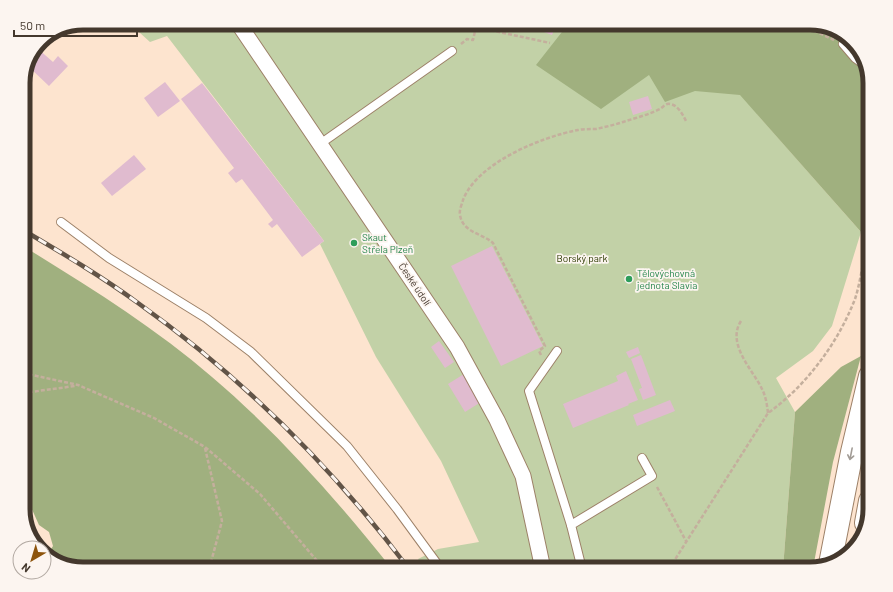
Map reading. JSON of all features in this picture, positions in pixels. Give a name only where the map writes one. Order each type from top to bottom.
[{"type":"highway","points":[[831,558],[863,400]]},
{"type":"street","name":"České údolí","points":[[243,30],[457,347],[497,420],[523,476],[541,562]]},
{"type":"lane","points":[[843,44],[858,60]]},
{"type":"lane","points":[[320,144],[452,51]]},
{"type":"lane","points":[[61,222],[109,258],[206,318],[251,352],[347,446],[437,562]]},
{"type":"lane","points":[[557,351],[529,391],[571,524],[580,562]]},
{"type":"lane","points":[[571,524],[652,476],[642,458]]},
{"type":"path","points":[[452,51],[467,39],[473,40],[475,30]]},
{"type":"path","points":[[493,30],[550,43]]},
{"type":"path","points":[[813,30],[843,44]]},
{"type":"path","points":[[547,366],[539,351],[545,346],[493,243],[489,239],[471,231],[463,223],[460,214],[461,205],[470,186],[497,162],[523,149],[578,130],[620,123],[661,109],[667,104],[672,104],[676,107],[686,121]]},
{"type":"path","points":[[673,562],[768,413],[787,399],[812,370],[840,330],[855,298],[863,264]]},
{"type":"path","points":[[741,321],[737,333],[737,342],[764,393],[768,413]]},
{"type":"path","points":[[30,375],[78,385],[154,418],[204,447],[260,494],[318,562]]},
{"type":"path","points":[[30,392],[78,385]]},
{"type":"path","points":[[204,447],[222,521],[211,562]]},
{"type":"path","points":[[652,476],[686,542]]},
{"type":"green space","name":"Tělovýchovná jednota Slavia","points":[[137,30],[817,30],[838,38],[757,114],[861,232],[832,326],[813,351],[776,378],[795,412],[784,562],[420,562],[418,559],[438,549],[479,542],[441,461],[376,357],[320,244],[324,241],[167,36],[150,42]]},
{"type":"green space","points":[[564,30],[817,30],[833,35],[850,48],[858,60],[862,73],[863,228],[861,232],[740,95],[695,91],[665,102],[649,75],[601,109],[536,65]]},
{"type":"green space","points":[[30,250],[144,324],[212,377],[261,421],[306,468],[329,493],[386,562],[76,562],[60,557],[52,552],[53,546],[49,532],[39,525],[30,505]]},
{"type":"green space","points":[[861,356],[833,462],[814,562],[784,562],[795,412],[841,367]]},
{"type":"building","points":[[545,30],[554,30],[552,35],[544,32]]},
{"type":"building","points":[[41,51],[53,62],[58,56],[68,66],[49,86],[32,70],[35,60]]},
{"type":"building","points":[[165,82],[180,101],[158,117],[144,98]]},
{"type":"building","points":[[202,83],[324,241],[302,257],[277,224],[272,228],[268,224],[273,220],[242,179],[236,183],[228,173],[234,168],[181,99]]},
{"type":"building","points":[[648,96],[652,109],[633,115],[629,102]]},
{"type":"building","points":[[134,155],[146,169],[112,196],[101,183]]},
{"type":"building","points":[[492,246],[543,346],[501,366],[451,266]]},
{"type":"building","points":[[439,341],[454,362],[445,368],[431,347]]},
{"type":"building","points":[[638,347],[640,353],[629,358],[626,352]]},
{"type":"building","points":[[641,355],[656,395],[643,400],[639,389],[642,388],[631,359]]},
{"type":"building","points":[[626,371],[638,400],[573,428],[563,404],[618,381],[616,376]]},
{"type":"building","points":[[464,374],[481,402],[465,412],[448,384]]},
{"type":"building","points":[[670,400],[675,411],[637,426],[633,415]]},
{"type":"railway","points":[[30,234],[96,274],[124,293],[176,331],[213,361],[284,426],[317,460],[380,531],[404,562]]},
{"type":"place","name":"Skaut Střela Plzeň","points":[[354,243]]},
{"type":"place","name":"Tělovýchovná jednota Slavia","points":[[629,279]]},
{"type":"park label","name":"Borský park","points":[[582,258]]}]
